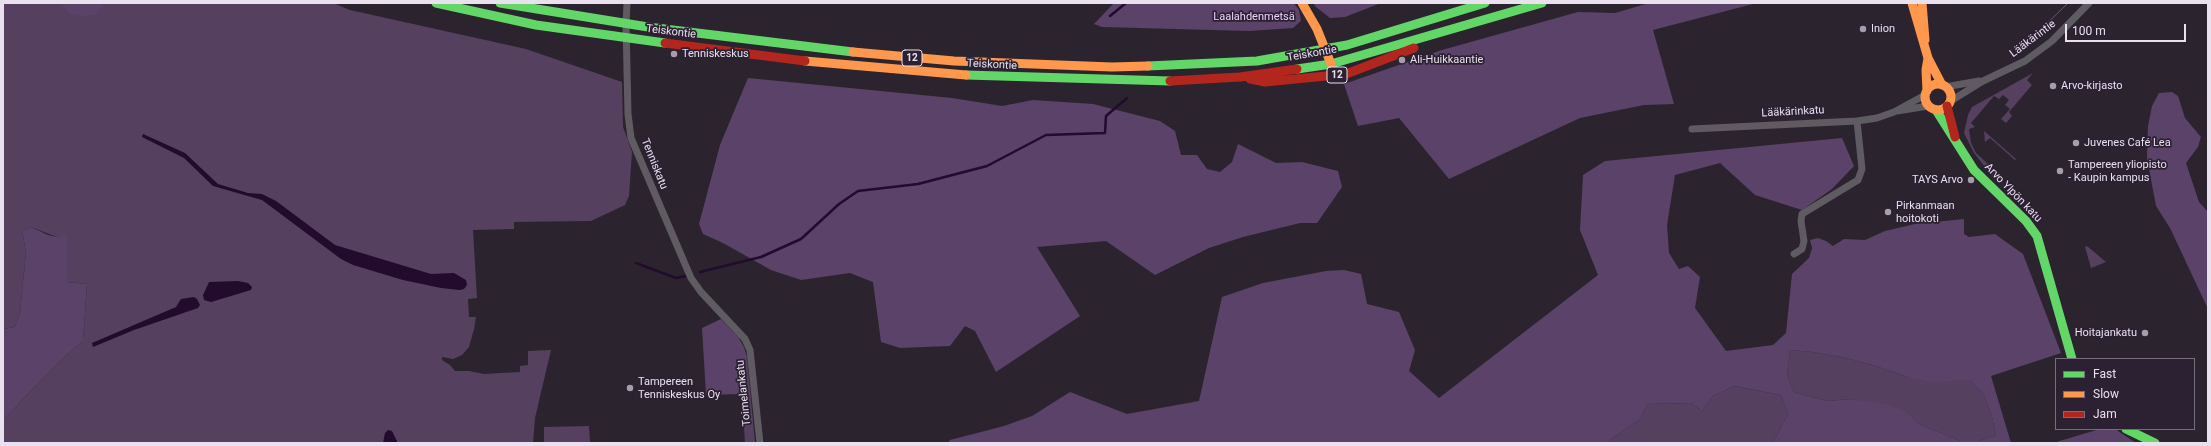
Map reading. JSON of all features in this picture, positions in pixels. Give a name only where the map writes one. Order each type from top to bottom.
[{"type":"main road","name":"Teiskontie","points":[[436,3],[502,19],[626,38],[788,60],[926,73],[1050,80],[1160,82],[1240,76],[1331,64],[1426,38],[1542,3]]},
{"type":"main road","name":"Teiskontie","points":[[500,3],[626,24],[834,50],[923,59],[1041,66],[1198,66],[1257,61],[1326,50],[1485,3]]},
{"type":"main road","points":[[1302,3],[1314,22],[1331,64]]},
{"type":"main road","points":[[1912,3],[1928,58],[1943,86],[1950,94],[1948,104],[1932,108],[1926,92],[1926,70],[1928,58]]},
{"type":"main road","points":[[1922,3],[1925,45]]},
{"type":"main road","name":"12","points":[[1240,76],[1265,82],[1346,74],[1416,48],[1426,38]]},
{"type":"main road","points":[[1926,92],[1933,85],[1943,86]]},
{"type":"main road","name":"Arvo Ylpön katu","points":[[1948,104],[1956,140]]},
{"type":"main road","name":"Arvo Ylpön katu","points":[[1932,108],[1956,140],[1974,170],[2011,205],[2037,236],[2072,358]]},
{"type":"main road","points":[[2128,430],[2155,443]]},
{"type":"street","points":[[626,38],[627,3]]},
{"type":"street","name":"Lääkärintie","points":[[1948,104],[1983,81],[2025,61],[2052,41],[2089,3]]},
{"type":"street","name":"Tenniskatu","points":[[626,38],[628,114],[631,138],[688,271],[698,289]]},
{"type":"street","name":"Lääkärintie","points":[[1943,86],[1983,81]]},
{"type":"street","name":"Lääkärinkatu","points":[[1692,129],[1857,121],[1877,118],[1894,112],[1926,92]]},
{"type":"street","name":"Lääkärinkatu","points":[[1894,112],[1932,108]]},
{"type":"street","points":[[1794,254],[1802,249],[1804,241],[1801,221],[1802,214],[1858,180],[1862,166],[1857,121]]},
{"type":"street","name":"Toimelankatu","points":[[698,289],[729,320],[745,340],[750,350],[760,443]]},
{"type":"shaded area","points":[[3,3],[333,3],[350,10],[526,49],[622,82],[623,127],[632,152],[629,196],[625,205],[591,221],[514,222],[514,229],[473,230],[477,298],[468,299],[469,317],[476,317],[474,329],[469,347],[462,355],[453,359],[442,357],[442,360],[450,365],[455,371],[469,371],[484,374],[520,372],[520,366],[528,365],[528,351],[551,350],[535,418],[533,443],[3,443],[3,420],[59,362],[83,341],[87,284],[67,282],[57,237],[31,227],[22,231],[26,252],[20,313],[15,327],[3,329]]},
{"type":"shaded area","points":[[2033,73],[2027,80],[2032,85],[2009,112],[2012,116],[2006,123],[2001,119],[2010,109],[2005,105],[2009,100],[2003,95],[1999,99],[1994,96],[1971,123],[1975,127],[1969,129],[1971,143],[1976,153],[2001,176],[1996,181],[1974,153],[1964,133],[1968,115],[1972,107]]},
{"type":"shaded area","points":[[1984,131],[2016,159],[2015,160],[1990,138],[1985,142]]},
{"type":"shaded area","points":[[143,134],[185,153],[218,184],[248,193],[262,194],[276,201],[335,245],[431,274],[454,273],[466,280],[467,285],[464,289],[460,290],[441,288],[403,280],[353,265],[341,259],[262,200],[213,186],[184,158],[142,137]]},
{"type":"shaded area","points":[[2087,246],[2106,262],[2091,268],[2085,247]]},
{"type":"shaded area","points":[[238,281],[248,283],[252,287],[251,290],[211,302],[204,300],[203,295],[209,282]]},
{"type":"shaded area","points":[[194,297],[200,305],[198,308],[134,330],[93,347],[92,343],[176,307],[181,299]]},
{"type":"shaded area","points":[[1790,350],[1813,352],[1846,358],[1876,366],[1904,376],[1970,380],[1984,395],[1992,417],[1996,435],[1979,441],[1960,441],[1919,424],[1908,413],[1852,399],[1827,401],[1794,392],[1787,375]]},
{"type":"shaded area","points":[[747,357],[755,443],[745,443],[742,394],[743,369]]},
{"type":"shaded area","points":[[1734,386],[1781,395],[1788,414],[1773,443],[1606,443],[1640,419],[1648,404],[1691,403],[1702,411],[1713,396]]},
{"type":"shaded area","points":[[589,426],[590,443],[544,443],[544,427]]},
{"type":"shaded area","points":[[388,430],[392,431],[398,443],[383,443],[385,433]]},
{"type":"green space","points":[[59,3],[104,3],[95,15],[77,16],[71,14]]},
{"type":"green space","name":"Laalahdenmetsä","points":[[1114,3],[1294,3],[1299,10],[1301,21],[1293,28],[1250,31],[1102,27],[1094,24]]},
{"type":"green space","points":[[1313,3],[1381,3],[1345,17],[1330,18]]},
{"type":"green space","points":[[1649,3],[1757,3],[1653,30],[1674,104],[1644,105],[1580,118],[1449,179],[1399,118],[1358,126],[1344,84],[1442,50],[1578,12],[1615,13]]},
{"type":"green space","points":[[748,78],[952,98],[1002,106],[1033,100],[1093,104],[1160,121],[1175,131],[1181,155],[1197,155],[1207,169],[1220,172],[1232,162],[1238,144],[1276,163],[1302,162],[1338,171],[1342,187],[1317,223],[1300,223],[1243,237],[1209,248],[1155,275],[1106,241],[1037,247],[1080,316],[996,372],[975,331],[965,326],[950,346],[900,348],[881,342],[873,282],[850,273],[801,280],[771,270],[723,243],[703,234],[699,224],[720,145]]},
{"type":"green space","points":[[2172,92],[2178,96],[2185,118],[2201,137],[2198,147],[2186,163],[2199,202],[2208,212],[2208,309],[2170,228],[2156,206],[2147,158],[2148,126],[2152,106],[2159,93]]},
{"type":"green space","points":[[1842,138],[1854,166],[1832,189],[1802,210],[1755,195],[1720,163],[1675,175],[1667,225],[1669,253],[1679,269],[1688,266],[1700,277],[1695,308],[1726,351],[1773,345],[1786,333],[1792,274],[1809,258],[1812,248],[1810,240],[1818,238],[1833,246],[1844,239],[1865,240],[1885,231],[1915,224],[1964,219],[1964,234],[1969,237],[1995,234],[2023,254],[2061,353],[1991,376],[2011,443],[1773,443],[1788,414],[1781,395],[1734,386],[1713,396],[1702,411],[1691,403],[1648,404],[1640,419],[1606,443],[948,443],[950,440],[1004,426],[1032,416],[1070,392],[1127,414],[1199,401],[1222,297],[1263,283],[1326,271],[1344,270],[1361,274],[1367,304],[1399,312],[1415,350],[1409,371],[1439,398],[1598,275],[1580,230],[1583,175],[1605,161]],"holes":[[[1790,350],[1813,352],[1846,358],[1876,366],[1904,376],[1931,382],[1970,380],[1984,395],[1992,417],[1996,435],[1979,441],[1960,441],[1919,424],[1908,413],[1889,405],[1852,399],[1827,401],[1794,392],[1787,375]]]},
{"type":"green space","points":[[31,227],[48,235],[57,237],[67,235],[67,282],[87,284],[83,341],[59,362],[3,420],[3,329],[15,327],[20,313],[26,252],[22,231]]},
{"type":"green space","points":[[721,319],[738,337],[744,347],[747,357],[743,369],[742,394],[706,395],[702,328]]},
{"type":"green space","points":[[2097,430],[2116,430],[2136,443],[2053,443]]},
{"type":"waterway","points":[[1110,16],[1126,3]]},
{"type":"waterway","points":[[700,272],[761,257],[801,239],[839,204],[858,191],[918,184],[987,166],[1046,135],[1105,133],[1106,116],[1127,98]]},
{"type":"waterway","points":[[636,263],[676,278],[686,276]]},
{"type":"tram line","points":[[2033,37],[2068,3]]},
{"type":"traffic: fast","points":[[436,3],[536,25],[665,43]]},
{"type":"traffic: fast","points":[[500,3],[648,27],[853,52]]},
{"type":"traffic: fast","points":[[1148,66],[1257,61],[1347,45],[1485,3]]},
{"type":"traffic: fast","points":[[1297,69],[1331,64],[1542,3]]},
{"type":"traffic: fast","points":[[966,75],[1170,81]]},
{"type":"traffic: fast","points":[[1936,110],[1974,170],[2026,221],[2037,236],[2072,358]]},
{"type":"traffic: fast","points":[[2128,430],[2155,443]]},
{"type":"traffic: slow","points":[[1302,3],[1317,29],[1331,64]]},
{"type":"traffic: slow","points":[[1912,3],[1928,58],[1942,85]]},
{"type":"traffic: slow","points":[[1922,3],[1925,40]]},
{"type":"traffic: slow","points":[[853,52],[954,61],[1112,67],[1148,66]]},
{"type":"traffic: slow","points":[[1927,91],[1926,70],[1928,58]]},
{"type":"traffic: slow","points":[[805,61],[966,75]]},
{"type":"traffic: slow","points":[[1938,84],[1947,88],[1951,97],[1947,106],[1938,110],[1929,106],[1925,97],[1929,88],[1938,84]]},
{"type":"traffic: jam","points":[[665,43],[805,61]]},
{"type":"traffic: jam","points":[[1250,79],[1265,82],[1346,74],[1414,48]]},
{"type":"traffic: jam","points":[[1170,81],[1240,77],[1297,69]]},
{"type":"traffic: jam","points":[[1947,106],[1955,137]]},
{"type":"place","name":"Inion","points":[[1863,29]]},
{"type":"place","name":"Tenniskeskus","points":[[674,54]]},
{"type":"place","name":"Ali-Huikkaantie","points":[[1402,60]]},
{"type":"place","name":"Arvo-kirjasto","points":[[2053,86]]},
{"type":"place","name":"Juvenes Café Lea","points":[[2076,143]]},
{"type":"place","name":"Tampereen yliopisto - Kaupin kampus","points":[[2060,171]]},
{"type":"place","name":"TAYS Arvo","points":[[1971,180]]},
{"type":"place","name":"Pirkanmaan hoitokoti","points":[[1888,212]]},
{"type":"place","name":"Hoitajankatu","points":[[2145,333]]},
{"type":"place","name":"Tampereen Tenniskeskus Oy","points":[[630,388]]}]
